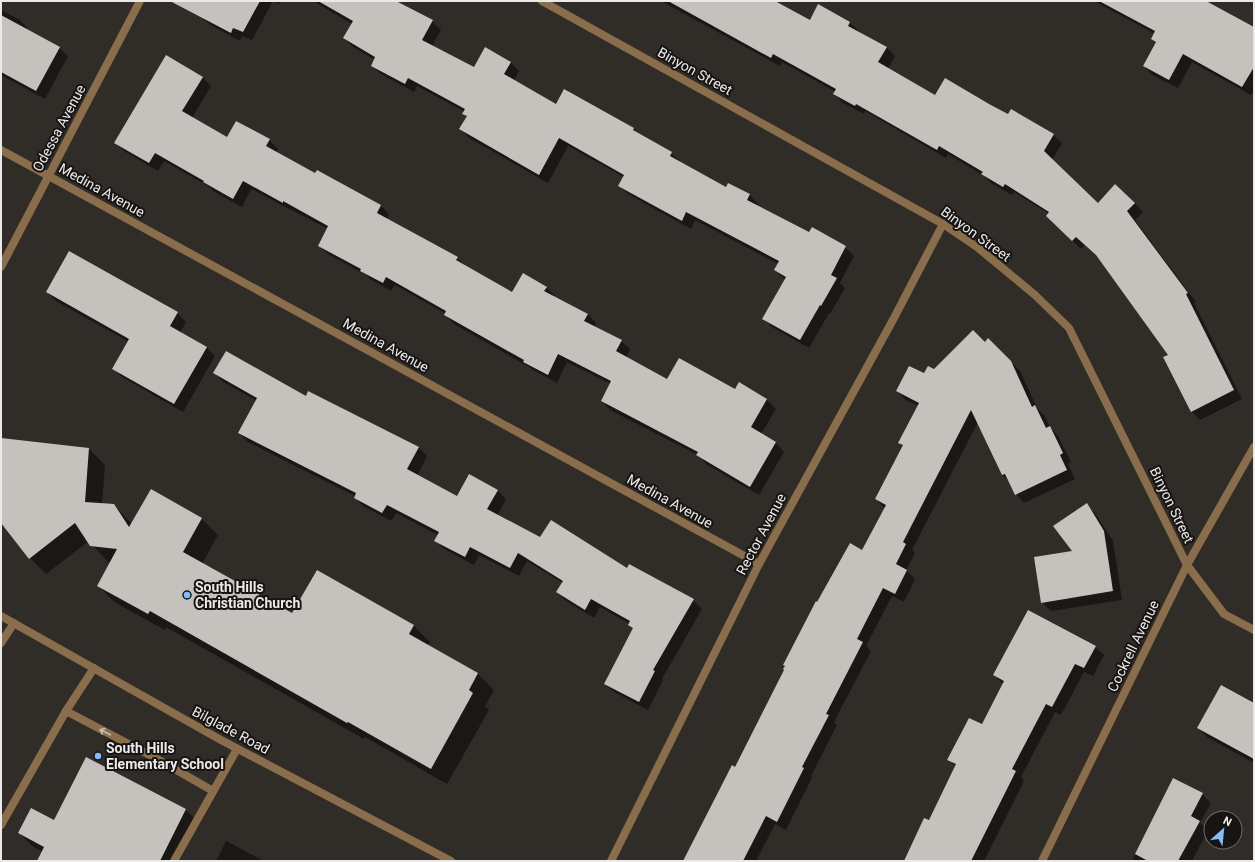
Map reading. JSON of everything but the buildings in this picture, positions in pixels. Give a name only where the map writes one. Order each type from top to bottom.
[{"type":"street","name":"Odessa Avenue","points":[[1,267],[140,1]]},
{"type":"street","name":"Binyon Street","points":[[542,1],[944,224],[977,247],[1035,295],[1069,328],[1187,565],[1224,614],[1254,630]]},
{"type":"street","name":"Medina Avenue","points":[[1,150],[758,564]]},
{"type":"street","name":"Rector Avenue","points":[[611,861],[758,564],[894,318],[944,224]]},
{"type":"street","name":"Cockrell Avenue","points":[[1042,861],[1187,565],[1254,447]]},
{"type":"street","name":"Bilglade Road","points":[[1,616],[237,748],[451,861]]},
{"type":"street","points":[[1,643],[14,623]]},
{"type":"street","points":[[1,825],[66,711],[94,668]]},
{"type":"street","points":[[66,711],[159,760],[213,792]]},
{"type":"street","points":[[174,861],[237,748]]},
{"type":"place","name":"South Hills Christian Church","points":[[187,595]]},
{"type":"place","name":"South Hills Elementary School","points":[[98,756]]}]
